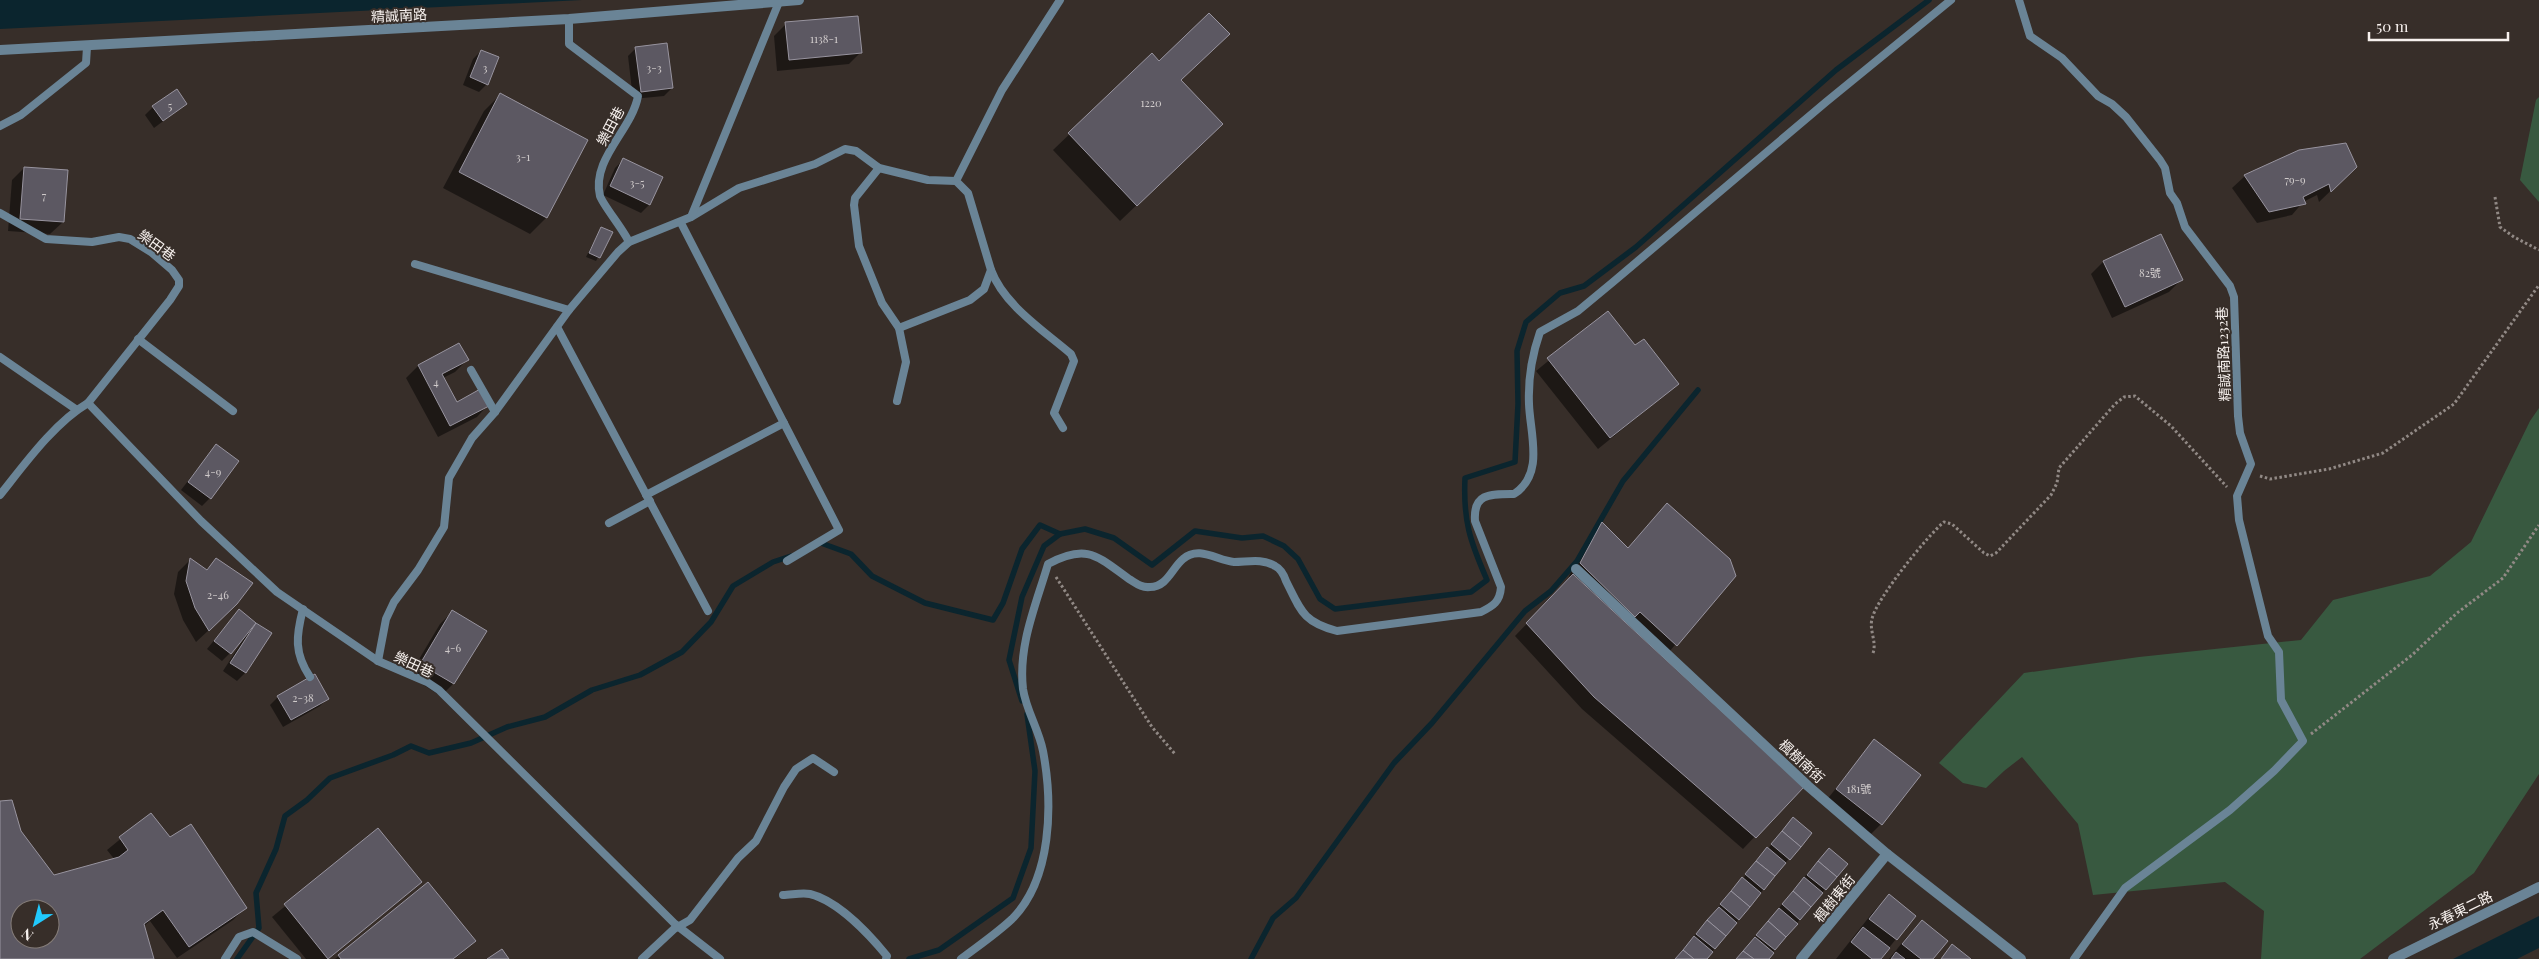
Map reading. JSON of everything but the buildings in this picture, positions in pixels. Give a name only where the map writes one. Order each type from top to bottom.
[{"type":"street","name":"精誠南路","points":[[0,50],[87,47],[569,19],[800,0]]},
{"type":"street","name":"楓樹南街","points":[[1576,569],[1808,786],[1888,854],[2021,959]]},
{"type":"street","name":"楓樹東街","points":[[1801,959],[1888,854]]},
{"type":"street","name":"永春東二路","points":[[2393,959],[2539,887]]},
{"type":"lane","points":[[956,181],[1002,90],[1060,0]]},
{"type":"lane","points":[[961,959],[1013,918],[1035,887],[1042,866],[1049,796],[1043,749],[1024,690],[1023,659],[1024,640],[1048,564],[1064,555],[1094,555],[1140,586],[1150,588],[1158,586],[1166,580],[1184,558],[1191,555],[1218,556],[1232,562],[1259,560],[1275,566],[1282,572],[1305,618],[1319,627],[1337,631],[1481,612],[1494,606],[1500,598],[1501,587],[1475,522],[1474,511],[1479,499],[1486,495],[1514,494],[1527,481],[1534,450],[1528,404],[1529,388],[1533,353],[1540,332],[1578,311],[1826,102],[1951,0]]},
{"type":"lane","name":"精誠南路1232巷","points":[[2019,0],[2030,36],[2062,58],[2098,96],[2112,104],[2126,117],[2160,160],[2165,168],[2170,193],[2177,203],[2184,227],[2230,286],[2234,297],[2238,416],[2240,433],[2251,464],[2248,472]]},
{"type":"lane","points":[[691,217],[779,2]]},
{"type":"lane","name":"樂田巷","points":[[569,19],[569,44],[638,96],[602,170],[600,183],[600,197],[629,242]]},
{"type":"lane","points":[[0,126],[21,115],[86,63],[87,47]]},
{"type":"lane","points":[[378,661],[382,634],[394,602],[418,570],[444,527],[450,474],[472,438],[495,412],[569,310],[629,242],[681,223],[739,188],[815,164],[845,148],[856,151],[879,168],[928,180],[956,181],[968,193],[994,280],[1006,297],[1070,354],[1074,361],[1054,413],[1063,428]]},
{"type":"lane","points":[[879,168],[856,198],[859,246],[882,303],[899,328],[906,362],[897,402]]},
{"type":"lane","name":"樂田巷","points":[[0,213],[52,240],[92,242],[119,237],[130,239],[151,252],[172,270],[179,280],[179,286],[88,403],[77,410],[32,455],[0,495]]},
{"type":"lane","points":[[681,223],[839,530],[787,561]]},
{"type":"lane","points":[[415,264],[569,310]]},
{"type":"lane","points":[[899,328],[970,300],[984,289],[990,270]]},
{"type":"lane","points":[[557,327],[708,611]]},
{"type":"lane","points":[[138,339],[232,411]]},
{"type":"lane","points":[[0,356],[77,410]]},
{"type":"lane","points":[[471,370],[495,412]]},
{"type":"lane","name":"樂田巷","points":[[88,403],[201,521],[276,592],[378,661],[427,682],[439,690],[680,926],[720,959]]},
{"type":"lane","points":[[609,523],[648,498],[784,423]]},
{"type":"lane","points":[[2074,959],[2126,888],[2230,810],[2274,771],[2303,741],[2281,700],[2279,652],[2268,636],[2244,546],[2237,496],[2248,472]]},
{"type":"lane","points":[[303,609],[297,642],[301,664],[310,677]]},
{"type":"lane","points":[[642,959],[680,926],[690,920],[738,858],[756,841],[784,787],[796,769],[813,758],[834,772]]},
{"type":"lane","points":[[783,895],[809,894],[824,900],[868,933],[886,956],[886,959]]},
{"type":"lane","points":[[225,959],[239,937],[253,932],[297,959]]},
{"type":"path","points":[[2495,197],[2500,227],[2514,237],[2539,250]]},
{"type":"path","points":[[2248,472],[2270,479],[2329,469],[2383,453],[2454,404],[2539,285]]},
{"type":"path","points":[[1873,653],[1875,647],[1872,619],[1886,593],[1913,555],[1939,526],[1944,522],[1952,524],[1984,553],[1990,556],[1996,553],[2051,495],[2059,468],[2115,404],[2124,397],[2135,396],[2171,426],[2237,496]]},
{"type":"path","points":[[2303,741],[2412,655],[2456,613],[2503,578],[2539,525]]},
{"type":"path","points":[[1048,564],[1152,727],[1175,754]]},
{"type":"green space","points":[[2539,97],[2539,202],[2520,180],[2536,100]]},
{"type":"green space","points":[[2539,408],[2539,774],[2474,873],[2360,959],[2261,959],[2264,911],[2225,882],[2093,895],[2078,824],[2022,757],[1986,788],[1963,783],[1939,763],[2024,673],[2139,657],[2301,640],[2333,600],[2430,576],[2471,542],[2530,421]]},
{"type":"water","points":[[0,0],[582,0],[0,29]]},
{"type":"water","points":[[2539,916],[2539,948],[2517,959],[2453,959]]},
{"type":"waterway","points":[[1022,701],[1009,660],[1022,597],[1044,546],[1060,534],[1085,529],[1114,538],[1152,565],[1195,531],[1242,538],[1263,536],[1284,546],[1298,559],[1320,599],[1335,609],[1471,592],[1487,580],[1476,554],[1469,530],[1465,507],[1465,478],[1515,462],[1518,404],[1517,351],[1526,322],[1560,293],[1584,286],[1636,247],[1836,70],[1929,0]]},
{"type":"waterway","points":[[1251,959],[1273,918],[1296,898],[1394,763],[1432,723],[1525,611],[1551,591],[1577,561],[1623,481],[1698,390]]},
{"type":"waterway","points":[[818,544],[821,543],[851,554],[872,576],[925,603],[993,620],[1003,603],[1022,549],[1040,525],[1060,534]]},
{"type":"waterway","points":[[237,959],[259,928],[256,893],[276,849],[285,816],[307,800],[330,778],[393,755],[411,746],[429,753],[471,743],[507,727],[545,717],[592,690],[640,675],[682,652],[711,622],[733,586],[773,562],[791,556]]},
{"type":"waterway","points":[[909,959],[939,950],[1013,898],[1031,848],[1035,771],[1027,714]]}]
